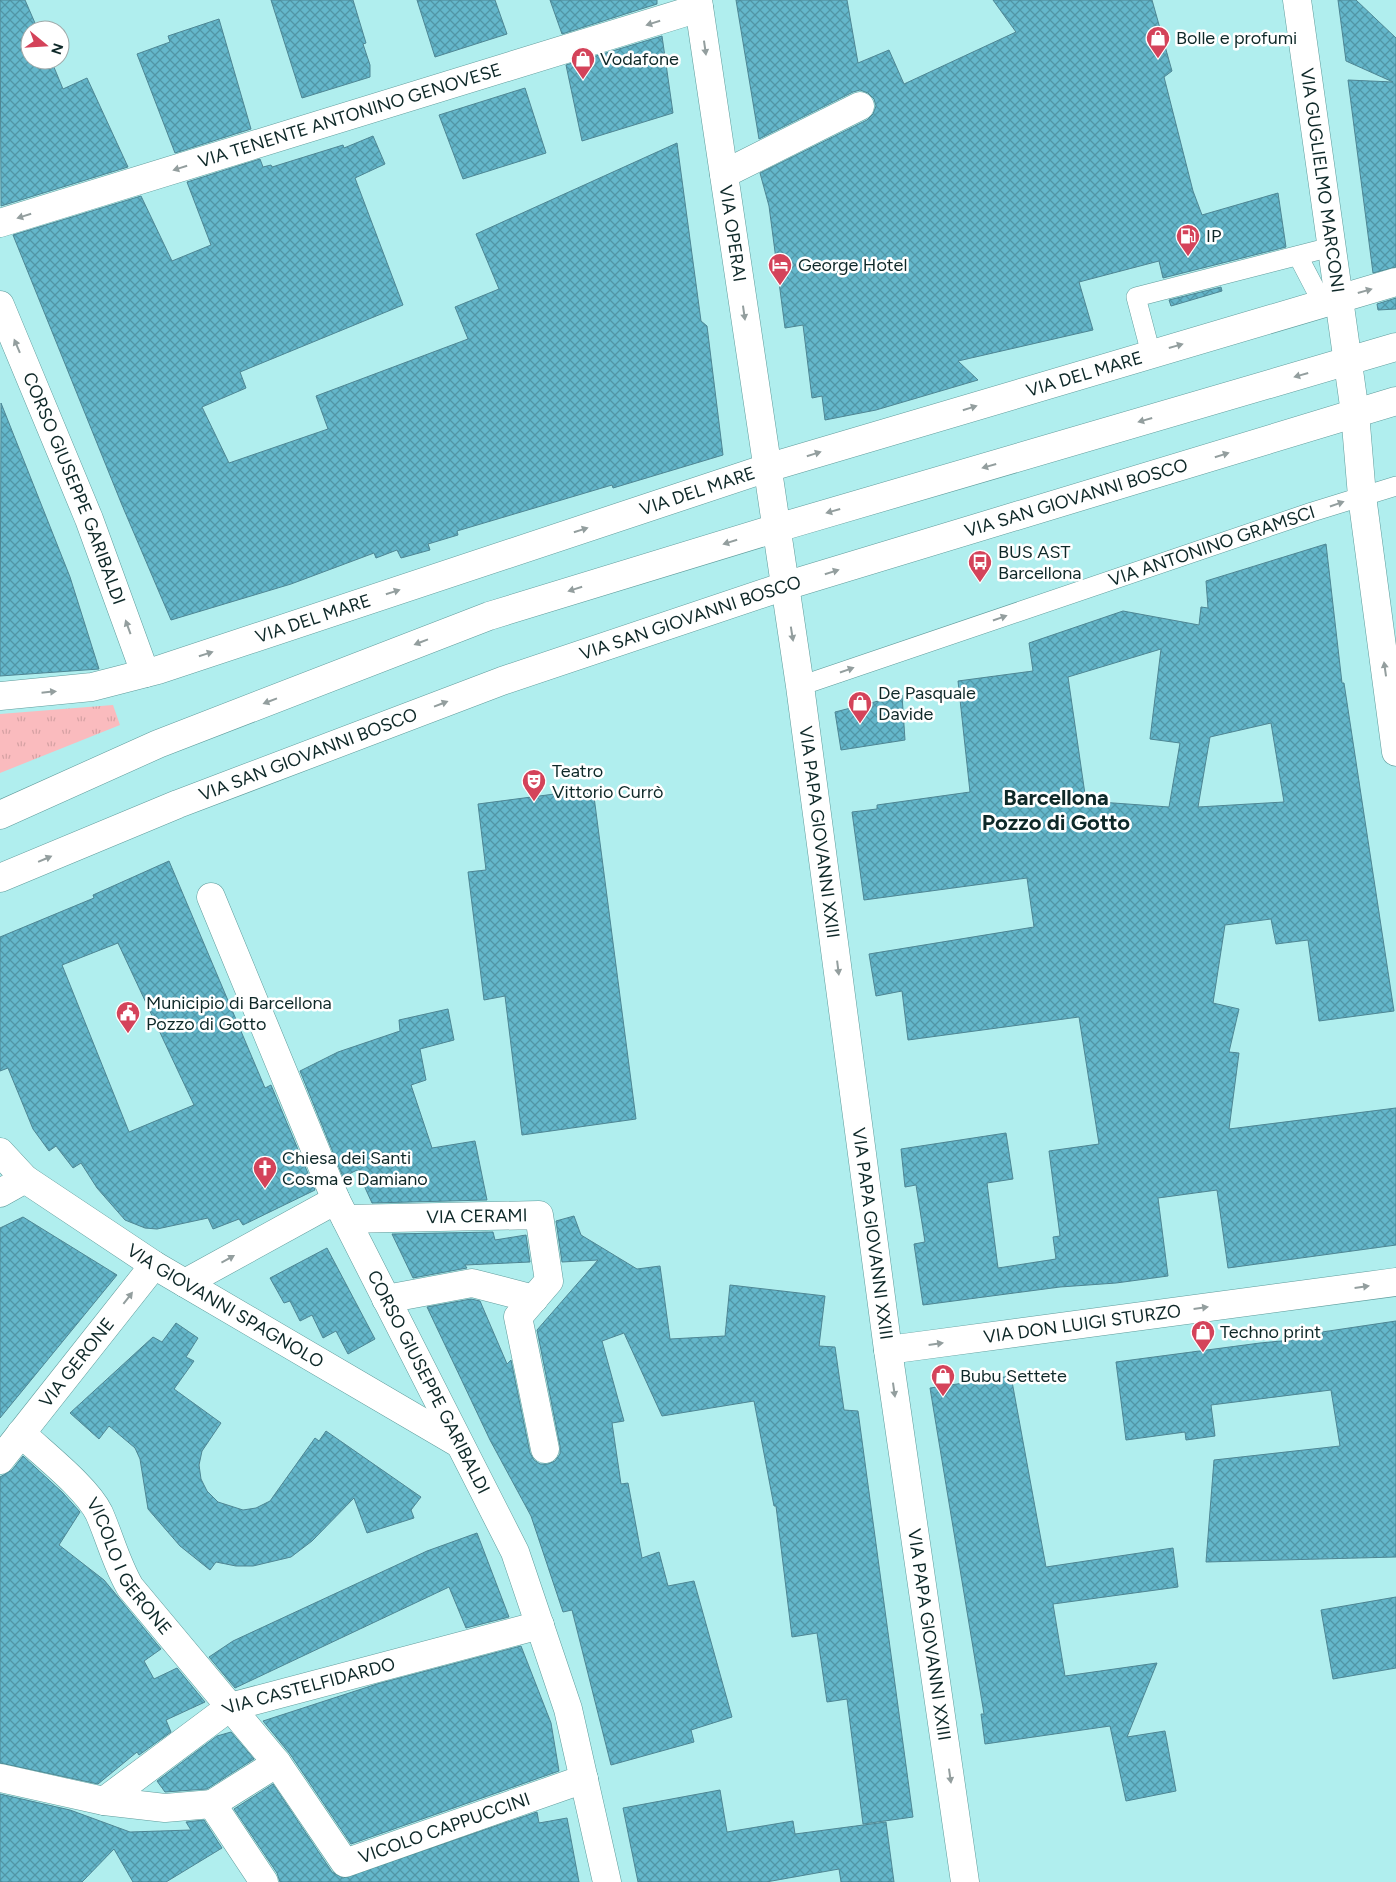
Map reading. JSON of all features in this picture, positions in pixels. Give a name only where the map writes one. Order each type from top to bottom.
[{"type":"street","name":"VIA GUGLIELMO MARCONI","points":[[1297,0],[1331,246],[1331,301],[1348,360],[1355,413],[1362,496],[1396,752]]},
{"type":"street","name":"VIA OPERAI","points":[[699,4],[777,528]]},
{"type":"street","name":"VIA TENENTE ANTONINO GENOVESE","points":[[0,223],[699,4]]},
{"type":"street","points":[[724,174],[860,106]]},
{"type":"street","name":"VIA DEL MARE","points":[[0,696],[92,687],[145,673],[768,468],[1396,282]]},
{"type":"street","name":"CORSO GIUSEPPE GARIBALDI","points":[[0,305],[89,519],[145,673]]},
{"type":"street","points":[[0,815],[158,744],[489,616],[777,528],[1396,347]]},
{"type":"street","name":"VIA SAN GIOVANNI BOSCO","points":[[0,878],[178,804],[502,680],[785,586],[1396,401]]},
{"type":"street","name":"VIA PAPA GIOVANNI XXIII","points":[[777,528],[800,686],[888,1350],[965,1882]]},
{"type":"street","name":"CORSO GIUSEPPE GARIBALDI","points":[[211,898],[341,1209],[458,1443],[515,1552],[568,1709],[607,1882]]},
{"type":"street","name":"VIA GIOVANNI SPAGNOLO","points":[[1,1152],[25,1179],[154,1266],[458,1443]]},
{"type":"street","points":[[0,1192],[25,1179]]},
{"type":"street","points":[[185,1283],[341,1209]]},
{"type":"street","name":"VIA CERAMI","points":[[341,1209],[539,1215],[550,1281],[518,1317],[545,1449]]},
{"type":"street","name":"VIA GERONE","points":[[0,1460],[154,1266]]},
{"type":"street","name":"VIA DON LUIGI STURZO","points":[[888,1350],[1396,1282]]},
{"type":"street","points":[[386,1299],[472,1283],[534,1299]]},
{"type":"street","name":"VICOLO I GERONE","points":[[21,1433],[89,1498],[98,1513],[118,1568],[130,1587],[230,1707]]},
{"type":"street","name":"VIA CASTELFIDARDO","points":[[104,1800],[230,1707],[540,1625]]},
{"type":"street","name":"VICOLO CAPPUCCINI","points":[[230,1707],[277,1763],[345,1862],[584,1779]]},
{"type":"street","points":[[0,1778],[104,1800],[165,1808],[212,1804],[277,1763]]},
{"type":"street","points":[[212,1804],[264,1882]]},
{"type":"lane","points":[[1150,354],[1136,297],[1331,246]]},
{"type":"lane","points":[[1298,256],[1331,301]]},
{"type":"lane","name":"VIA ANTONINO GRAMSCI","points":[[800,686],[1396,486]]},
{"type":"green space","points":[[113,705],[120,725],[0,773],[0,714]]},
{"type":"building","points":[[0,0],[25,0],[34,20],[20,20],[20,70],[55,70],[63,89],[87,78],[128,167],[1,206]]},
{"type":"building","points":[[271,0],[353,0],[366,43],[363,44],[370,65],[370,77],[302,98]]},
{"type":"building","points":[[417,0],[495,0],[507,34],[435,57]]},
{"type":"building","points":[[550,0],[657,0],[657,4],[562,34]]},
{"type":"building","points":[[736,0],[847,0],[858,63],[889,50],[904,84],[1016,32],[993,0],[1152,0],[1172,71],[1164,77],[1193,191],[1202,215],[1278,193],[1286,247],[1163,278],[1159,261],[1079,282],[1093,330],[958,361],[978,380],[876,410],[825,420],[822,396],[812,398],[803,325],[785,328],[769,206],[760,173],[867,120],[873,114],[876,106],[874,99],[868,93],[860,90],[759,139]]},
{"type":"building","points":[[1338,0],[1356,0],[1396,38],[1396,267],[1373,273],[1348,80],[1393,82],[1346,61]]},
{"type":"building","points":[[219,19],[251,129],[175,153],[137,54],[170,42],[168,36]]},
{"type":"building","points":[[662,36],[673,113],[582,141],[566,65]]},
{"type":"building","points":[[525,88],[546,153],[463,179],[439,115]]},
{"type":"building","points":[[373,136],[385,164],[355,178],[403,305],[240,372],[246,388],[202,407],[229,463],[328,429],[316,396],[468,339],[455,307],[499,289],[476,234],[677,143],[701,321],[707,326],[723,455],[613,488],[612,485],[457,531],[458,535],[428,544],[430,550],[401,558],[397,550],[376,558],[374,553],[291,584],[171,620],[122,505],[13,235],[141,196],[172,261],[211,245],[187,182],[260,159],[263,167],[271,165],[272,167],[343,145],[344,148]]},
{"type":"building","points":[[1221,287],[1222,291],[1171,306],[1169,300]]},
{"type":"building","points":[[1396,298],[1396,309],[1378,310],[1377,304]]},
{"type":"building","points":[[1,403],[70,577],[99,669],[0,676]]},
{"type":"building","points":[[1326,544],[1342,683],[1344,683],[1394,1011],[1319,1021],[1308,940],[1276,944],[1271,919],[1225,925],[1213,1003],[1239,1009],[1229,1052],[1239,1053],[1229,1129],[1396,1108],[1396,1245],[1228,1268],[1217,1190],[1158,1198],[1168,1276],[1116,1283],[1060,1287],[923,1305],[914,1244],[925,1242],[916,1185],[905,1187],[901,1149],[1006,1133],[1013,1179],[987,1183],[998,1268],[1056,1259],[1053,1237],[1060,1236],[1049,1151],[1099,1144],[1079,1017],[908,1040],[902,991],[876,996],[869,954],[1034,927],[1027,878],[864,900],[852,812],[877,809],[877,805],[970,792],[958,681],[1033,671],[1029,643],[1123,611],[1199,625],[1201,607],[1208,608],[1206,581]],"holes":[[[1161,649],[1150,739],[1180,743],[1169,807],[1086,801],[1068,677]],[[1271,723],[1284,802],[1198,807],[1210,737]]]},
{"type":"building","points":[[902,695],[905,740],[841,750],[835,712]]},
{"type":"building","points":[[593,789],[636,1119],[522,1135],[505,996],[484,1000],[468,872],[486,870],[478,804]]},
{"type":"building","points":[[169,861],[265,1088],[271,1085],[315,1190],[243,1225],[239,1219],[213,1229],[208,1218],[157,1229],[145,1228],[125,1220],[97,1188],[81,1163],[73,1168],[56,1146],[49,1151],[33,1129],[8,1068],[0,1071],[0,937],[94,898],[93,895]],"holes":[[[118,943],[194,1105],[129,1132],[62,965]]]},
{"type":"building","points":[[448,1009],[454,1040],[420,1049],[426,1080],[411,1085],[432,1148],[475,1141],[487,1200],[372,1203],[357,1170],[343,1177],[300,1071],[338,1052],[400,1031],[399,1020]]},
{"type":"building","points":[[574,1216],[581,1235],[637,1269],[660,1266],[670,1339],[725,1336],[730,1285],[825,1296],[819,1346],[835,1347],[844,1410],[858,1411],[913,1817],[863,1824],[847,1699],[827,1702],[817,1633],[792,1637],[776,1506],[774,1506],[754,1401],[662,1416],[624,1333],[602,1341],[624,1421],[612,1423],[621,1484],[628,1483],[642,1558],[659,1552],[668,1586],[694,1581],[732,1717],[691,1730],[694,1742],[611,1765],[572,1610],[563,1612],[531,1516],[490,1440],[427,1307],[471,1299],[480,1301],[507,1364],[511,1360],[530,1453],[534,1460],[540,1464],[548,1464],[555,1461],[560,1454],[560,1446],[537,1330],[598,1260],[562,1262],[556,1221]]},
{"type":"building","points":[[23,1217],[117,1275],[0,1418],[0,1228]]},
{"type":"building","points":[[493,1232],[495,1240],[526,1235],[530,1262],[465,1265],[467,1268],[413,1278],[392,1234]]},
{"type":"building","points":[[327,1248],[375,1339],[348,1354],[336,1331],[323,1338],[312,1315],[300,1321],[290,1301],[284,1303],[270,1278]]},
{"type":"building","points":[[1396,1321],[1396,1557],[1206,1562],[1214,1460],[1340,1446],[1331,1390],[1211,1405],[1215,1436],[1186,1440],[1185,1432],[1126,1440],[1116,1362],[1260,1343],[1323,1337],[1322,1332]]},
{"type":"building","points":[[176,1323],[198,1338],[186,1357],[194,1361],[174,1389],[221,1423],[202,1451],[199,1465],[201,1479],[207,1491],[218,1502],[243,1510],[256,1508],[270,1501],[315,1438],[319,1441],[326,1431],[421,1497],[411,1510],[414,1518],[367,1533],[354,1498],[312,1541],[291,1557],[253,1566],[236,1566],[216,1562],[210,1570],[180,1546],[148,1509],[140,1459],[135,1448],[109,1426],[99,1439],[70,1413],[153,1337],[162,1342]]},
{"type":"building","points":[[1011,1376],[1046,1567],[1173,1548],[1178,1587],[1053,1604],[1065,1676],[1157,1663],[1127,1737],[1165,1731],[1176,1791],[1126,1801],[1110,1726],[985,1744],[981,1714],[984,1714],[930,1388]]},
{"type":"building","points":[[23,1456],[63,1493],[80,1512],[59,1545],[104,1580],[161,1649],[144,1661],[154,1679],[177,1668],[205,1702],[166,1720],[171,1732],[139,1755],[137,1752],[98,1784],[0,1763],[0,1477],[12,1470]]},
{"type":"building","points":[[477,1533],[509,1617],[466,1628],[449,1587],[235,1688],[209,1657],[233,1641],[427,1551]]},
{"type":"building","points":[[1396,1597],[1396,1668],[1333,1679],[1321,1610]]},
{"type":"building","points":[[521,1646],[551,1723],[559,1771],[351,1844],[290,1754],[263,1721],[377,1684]]},
{"type":"building","points":[[231,1732],[254,1759],[207,1789],[165,1792],[157,1781],[217,1736]]},
{"type":"building","points":[[273,1784],[332,1872],[343,1878],[537,1812],[539,1823],[567,1818],[579,1882],[280,1882],[277,1873],[234,1809]]},
{"type":"building","points":[[720,1790],[727,1832],[793,1821],[795,1834],[886,1822],[894,1882],[841,1882],[839,1869],[766,1882],[638,1882],[623,1808]]},
{"type":"building","points":[[0,1794],[70,1810],[130,1832],[191,1830],[186,1822],[204,1820],[222,1848],[166,1882],[133,1882],[114,1849],[82,1882],[0,1882]]},
{"type":"place","name":"Bolle e profumi","points":[[1158,59]]},
{"type":"place","name":"Vodafone","points":[[583,80]]},
{"type":"place","name":"IP","points":[[1188,257]]},
{"type":"place","name":"George Hotel","points":[[780,286]]},
{"type":"place","name":"BUS AST Barcellona","points":[[980,583]]},
{"type":"place","name":"De Pasquale Davide","points":[[860,724]]},
{"type":"place","name":"Teatro Vittorio Currò","points":[[534,802]]},
{"type":"place","name":"Municipio di Barcellona Pozzo di Gotto","points":[[128,1034]]},
{"type":"place","name":"Chiesa dei Santi Cosma e Damiano","points":[[265,1189]]},
{"type":"place","name":"Techno print","points":[[1203,1353]]},
{"type":"place","name":"Bubu Settete","points":[[943,1397]]},
{"type":"district","name":"Barcellona Pozzo di Gotto","points":[[1056,810]]}]
